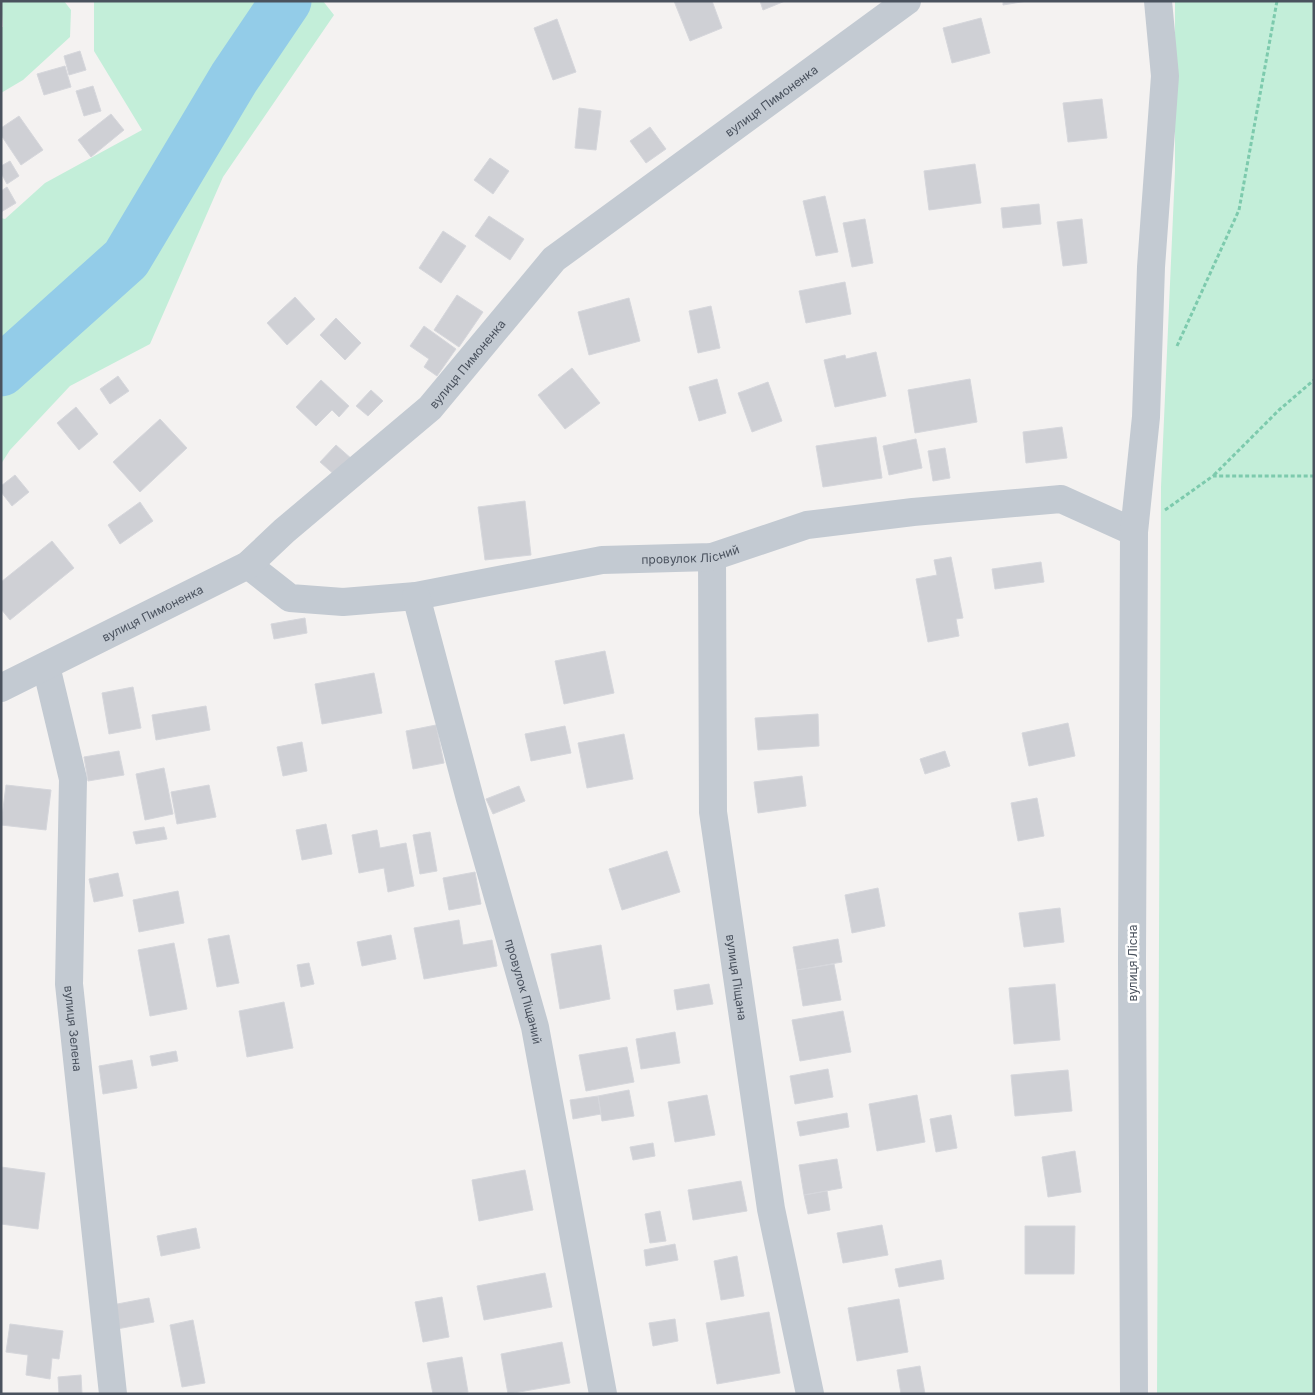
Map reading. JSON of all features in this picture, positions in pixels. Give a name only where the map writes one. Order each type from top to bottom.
[{"type":"street","name":"вулиця Пимоненка","points":[[1,688],[248,565],[284,531],[430,408],[554,259],[906,1]]},
{"type":"street","name":"вулиця Лісна","points":[[1134,1394],[1132,951],[1134,532],[1146,417],[1151,267],[1165,76],[1158,1]]},
{"type":"street","name":"провулок Лісний","points":[[248,565],[290,598],[342,602],[416,596],[602,560],[712,557],[808,524],[912,512],[1061,499],[1134,532]]},
{"type":"street","name":"вулиця Піщана","points":[[712,557],[713,812],[771,1209],[810,1394]]},
{"type":"street","name":"провулок Піщаний","points":[[416,596],[470,799],[535,1027],[603,1394]]},
{"type":"street","name":"вулиця Зелена","points":[[46,666],[73,779],[69,984],[113,1394]]},
{"type":"path","points":[[1174,354],[1239,210],[1277,1]]},
{"type":"path","points":[[1134,532],[1213,476],[1279,410],[1314,380]]},
{"type":"path","points":[[1213,476],[1314,476]]},
{"type":"green space","points":[[1,1],[64,1],[71,10],[70,37],[23,80],[1,93],[1,27],[3,27]]},
{"type":"green space","points":[[94,1],[323,1],[334,15],[223,177],[150,344],[70,386],[10,450],[1,464],[1,218],[5,219],[45,183],[142,130],[94,51]]},
{"type":"green space","points":[[1175,1],[1314,1],[1314,1394],[1157,1394],[1161,487],[1175,171]]},
{"type":"building","points":[[674,1],[712,1],[722,28],[690,41]]},
{"type":"building","points":[[760,1],[785,1],[763,10]]},
{"type":"building","points":[[1003,1],[1027,1],[1003,5]]},
{"type":"building","points":[[981,18],[990,53],[952,63],[943,28]]},
{"type":"building","points":[[557,19],[576,72],[553,80],[534,28]]},
{"type":"building","points":[[80,51],[86,70],[69,75],[64,56]]},
{"type":"building","points":[[65,66],[71,87],[44,95],[37,74]]},
{"type":"building","points":[[93,86],[101,111],[84,116],[76,91]]},
{"type":"building","points":[[1102,99],[1107,138],[1068,142],[1063,103]]},
{"type":"building","points":[[579,108],[601,111],[596,150],[575,148]]},
{"type":"building","points":[[111,114],[124,130],[91,157],[78,140]]},
{"type":"building","points":[[19,116],[43,150],[21,165],[1,135],[1,128]]},
{"type":"building","points":[[650,127],[666,149],[646,163],[630,141]]},
{"type":"building","points":[[490,158],[509,171],[493,194],[474,180]]},
{"type":"building","points":[[10,161],[19,176],[7,184],[1,173],[1,166]]},
{"type":"building","points":[[975,164],[981,203],[929,210],[924,171]]},
{"type":"building","points":[[7,187],[16,203],[1,212],[1,191]]},
{"type":"building","points":[[825,196],[838,252],[816,256],[803,201]]},
{"type":"building","points":[[1039,204],[1041,224],[1003,228],[1001,208]]},
{"type":"building","points":[[489,216],[524,239],[510,260],[475,236]]},
{"type":"building","points":[[865,219],[873,263],[852,267],[843,223]]},
{"type":"building","points":[[1082,219],[1087,263],[1063,266],[1057,222]]},
{"type":"building","points":[[443,231],[466,246],[441,283],[419,268]]},
{"type":"building","points":[[845,282],[851,314],[806,323],[799,291]]},
{"type":"building","points":[[457,295],[483,312],[459,347],[434,330]]},
{"type":"building","points":[[295,297],[315,319],[287,345],[267,323]]},
{"type":"building","points":[[629,298],[640,341],[589,355],[578,312]]},
{"type":"building","points":[[711,306],[720,348],[698,353],[689,311]]},
{"type":"building","points":[[336,318],[361,343],[345,360],[320,335]]},
{"type":"building","points":[[424,326],[456,349],[437,376],[424,367],[429,359],[410,346]]},
{"type":"building","points":[[876,352],[886,396],[835,407],[824,360],[845,355],[846,359]]},
{"type":"building","points":[[572,368],[600,403],[565,429],[538,395]]},
{"type":"building","points":[[118,376],[129,391],[110,404],[100,389]]},
{"type":"building","points":[[717,379],[726,413],[699,421],[689,387]]},
{"type":"building","points":[[970,379],[977,422],[915,433],[908,390]]},
{"type":"building","points":[[321,380],[349,406],[339,417],[332,410],[316,426],[296,407]]},
{"type":"building","points":[[768,382],[782,421],[752,432],[738,393]]},
{"type":"building","points":[[371,390],[383,401],[368,416],[356,406]]},
{"type":"building","points":[[76,407],[98,434],[79,450],[57,423]]},
{"type":"building","points":[[160,419],[187,448],[140,492],[113,462]]},
{"type":"building","points":[[1062,427],[1067,458],[1026,463],[1023,432]]},
{"type":"building","points":[[876,437],[882,478],[823,487],[816,446]]},
{"type":"building","points":[[916,439],[922,468],[889,475],[883,446]]},
{"type":"building","points":[[336,445],[353,460],[337,477],[320,462]]},
{"type":"building","points":[[945,448],[950,478],[933,481],[928,451]]},
{"type":"building","points":[[15,475],[29,492],[12,506],[1,492],[1,486]]},
{"type":"building","points":[[525,501],[531,555],[485,560],[478,507]]},
{"type":"building","points":[[140,502],[153,521],[120,544],[108,525]]},
{"type":"building","points":[[52,541],[74,568],[10,620],[1,609],[1,582]]},
{"type":"building","points":[[951,557],[963,618],[956,619],[959,636],[928,642],[916,579],[937,575],[934,560]]},
{"type":"building","points":[[1041,562],[1044,582],[995,589],[992,569]]},
{"type":"building","points":[[305,618],[307,633],[274,639],[271,624]]},
{"type":"building","points":[[605,651],[614,693],[564,704],[555,661]]},
{"type":"building","points":[[374,673],[382,713],[322,724],[315,684]]},
{"type":"building","points":[[133,687],[141,728],[109,734],[102,693]]},
{"type":"building","points":[[206,706],[210,730],[156,740],[152,715]]},
{"type":"building","points":[[818,714],[819,746],[758,750],[755,718]]},
{"type":"building","points":[[1068,723],[1075,756],[1029,766],[1022,733]]},
{"type":"building","points":[[436,725],[444,763],[413,769],[406,731]]},
{"type":"building","points":[[565,726],[571,753],[531,761],[525,734]]},
{"type":"building","points":[[624,734],[633,779],[587,788],[578,743]]},
{"type":"building","points":[[302,742],[307,771],[283,776],[277,747]]},
{"type":"building","points":[[119,751],[124,775],[88,781],[84,757]]},
{"type":"building","points":[[945,751],[950,766],[925,774],[920,759]]},
{"type":"building","points":[[164,768],[173,814],[145,820],[136,774]]},
{"type":"building","points":[[802,776],[806,806],[758,813],[754,782]]},
{"type":"building","points":[[6,785],[51,790],[46,830],[1,825]]},
{"type":"building","points":[[209,785],[216,817],[177,824],[171,792]]},
{"type":"building","points":[[519,786],[525,801],[493,814],[486,799]]},
{"type":"building","points":[[1037,798],[1044,836],[1018,841],[1011,803]]},
{"type":"building","points":[[326,824],[332,854],[302,860],[296,830]]},
{"type":"building","points":[[164,827],[167,839],[136,844],[133,832]]},
{"type":"building","points":[[377,830],[380,848],[406,843],[414,886],[388,892],[384,868],[359,873],[352,835]]},
{"type":"building","points":[[430,832],[437,871],[420,874],[413,835]]},
{"type":"building","points":[[667,851],[680,892],[622,910],[609,869]]},
{"type":"building","points":[[475,872],[481,904],[449,910],[443,878]]},
{"type":"building","points":[[118,873],[123,896],[94,902],[89,879]]},
{"type":"building","points":[[878,888],[885,926],[852,933],[845,895]]},
{"type":"building","points":[[178,891],[184,923],[139,932],[133,900]]},
{"type":"building","points":[[1060,908],[1064,942],[1024,947],[1019,913]]},
{"type":"building","points":[[459,920],[463,945],[492,940],[497,966],[424,979],[414,928]]},
{"type":"building","points":[[229,935],[239,983],[217,987],[208,939]]},
{"type":"building","points":[[391,935],[396,959],[362,966],[357,942]]},
{"type":"building","points":[[838,939],[842,962],[797,970],[793,947]]},
{"type":"building","points":[[174,943],[187,1009],[150,1016],[138,950]]},
{"type":"building","points":[[601,945],[610,999],[560,1009],[551,954]]},
{"type":"building","points":[[309,963],[314,984],[301,987],[297,965]]},
{"type":"building","points":[[834,964],[841,1000],[803,1006],[797,970]]},
{"type":"building","points":[[709,984],[713,1004],[677,1010],[674,990]]},
{"type":"building","points":[[1055,984],[1060,1040],[1014,1044],[1009,988]]},
{"type":"building","points":[[284,1002],[293,1048],[247,1057],[239,1011]]},
{"type":"building","points":[[843,1011],[851,1052],[800,1061],[792,1020]]},
{"type":"building","points":[[675,1032],[680,1063],[641,1069],[636,1039]]},
{"type":"building","points":[[627,1047],[634,1082],[586,1091],[579,1055]]},
{"type":"building","points":[[176,1051],[178,1061],[152,1066],[150,1056]]},
{"type":"building","points":[[132,1060],[137,1088],[103,1094],[99,1066]]},
{"type":"building","points":[[828,1069],[833,1097],[795,1104],[790,1076]]},
{"type":"building","points":[[1068,1070],[1072,1111],[1015,1116],[1011,1075]]},
{"type":"building","points":[[629,1090],[634,1116],[602,1121],[598,1096]]},
{"type":"building","points":[[707,1095],[715,1135],[675,1142],[668,1102]]},
{"type":"building","points":[[917,1095],[925,1142],[877,1151],[869,1104]]},
{"type":"building","points":[[598,1096],[601,1114],[573,1119],[570,1100]]},
{"type":"building","points":[[847,1113],[849,1127],[800,1136],[797,1122]]},
{"type":"building","points":[[951,1115],[957,1148],[936,1152],[930,1119]]},
{"type":"building","points":[[653,1143],[655,1156],[633,1160],[630,1147]]},
{"type":"building","points":[[1075,1151],[1081,1192],[1048,1197],[1042,1157]]},
{"type":"building","points":[[837,1159],[842,1188],[804,1195],[799,1165]]},
{"type":"building","points":[[1,1167],[45,1173],[38,1229],[1,1224]]},
{"type":"building","points":[[525,1170],[533,1210],[479,1221],[472,1180]]},
{"type":"building","points":[[741,1181],[747,1211],[693,1220],[688,1190]]},
{"type":"building","points":[[827,1191],[830,1210],[808,1214],[804,1195]]},
{"type":"building","points":[[660,1211],[666,1241],[650,1243],[645,1214]]},
{"type":"building","points":[[882,1225],[888,1255],[843,1263],[837,1233]]},
{"type":"building","points":[[1025,1226],[1075,1226],[1074,1274],[1025,1274]]},
{"type":"building","points":[[196,1228],[200,1248],[161,1256],[157,1236]]},
{"type":"building","points":[[675,1244],[678,1260],[646,1266],[644,1250]]},
{"type":"building","points":[[737,1256],[744,1296],[721,1300],[714,1261]]},
{"type":"building","points":[[941,1260],[944,1279],[899,1287],[895,1269]]},
{"type":"building","points":[[545,1273],[552,1307],[484,1320],[477,1286]]},
{"type":"building","points":[[442,1297],[449,1337],[423,1342],[415,1302]]},
{"type":"building","points":[[149,1298],[154,1322],[117,1329],[112,1305]]},
{"type":"building","points":[[899,1299],[908,1352],[857,1361],[848,1308]]},
{"type":"building","points":[[769,1312],[780,1373],[717,1384],[706,1323]]},
{"type":"building","points":[[675,1319],[678,1341],[653,1346],[649,1323]]},
{"type":"building","points":[[193,1320],[205,1383],[182,1387],[170,1325]]},
{"type":"building","points":[[10,1324],[63,1331],[59,1359],[52,1358],[50,1379],[26,1375],[28,1355],[6,1352]]},
{"type":"building","points":[[562,1342],[570,1383],[508,1394],[501,1354]]},
{"type":"building","points":[[462,1357],[468,1392],[433,1394],[427,1363]]},
{"type":"building","points":[[920,1366],[925,1394],[901,1394],[897,1370]]},
{"type":"building","points":[[81,1375],[82,1394],[59,1394],[58,1377]]},
{"type":"waterway","points":[[1,371],[126,259],[234,78],[286,1]]}]
